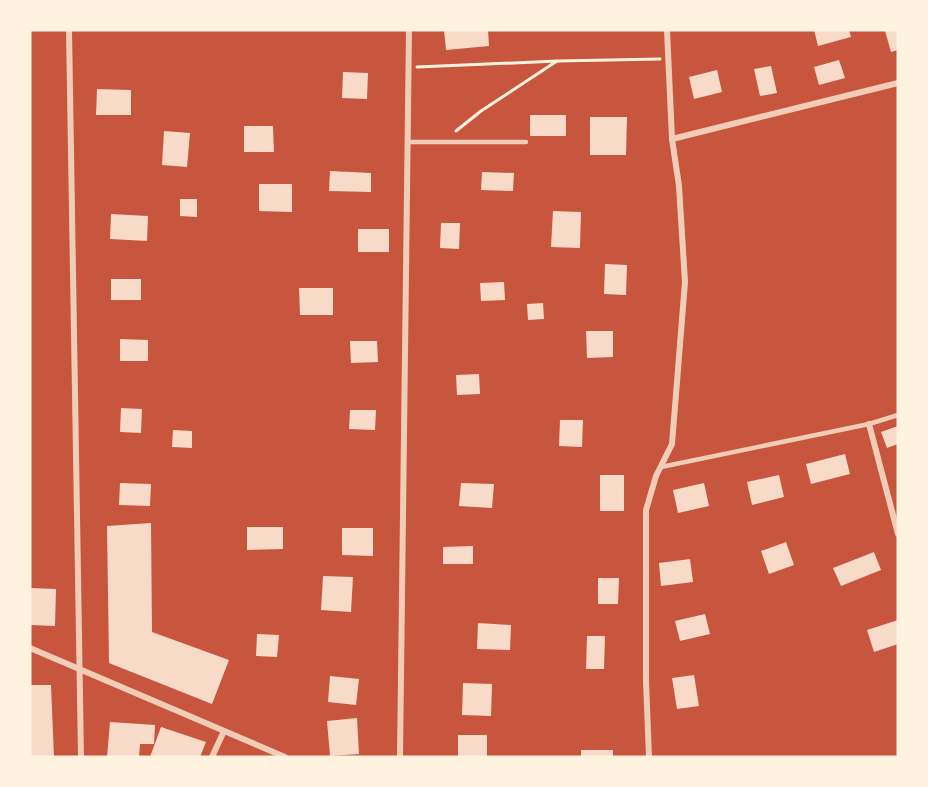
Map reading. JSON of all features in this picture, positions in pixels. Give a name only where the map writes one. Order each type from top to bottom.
[{"type":"street","points":[[69,30],[81,757]]},
{"type":"street","points":[[400,757],[409,30]]},
{"type":"street","points":[[649,757],[646,681],[646,510],[661,467],[672,444],[685,282],[679,186],[672,139],[667,30]]},
{"type":"street","points":[[672,139],[898,83]]},
{"type":"street","points":[[870,424],[898,534]]},
{"type":"street","points":[[30,648],[285,757]]},
{"type":"street","points":[[212,757],[224,731]]},
{"type":"lane","points":[[408,142],[526,142]]},
{"type":"lane","points":[[661,467],[870,424],[898,415]]},
{"type":"path","points":[[410,67],[558,60],[668,59]]},
{"type":"path","points":[[443,142],[481,111],[558,60]]},
{"type":"building","points":[[444,30],[488,30],[489,46],[446,50]]},
{"type":"building","points":[[814,30],[849,30],[851,37],[818,46]]},
{"type":"building","points":[[898,30],[898,50],[891,52],[885,31]]},
{"type":"building","points":[[839,60],[845,78],[819,85],[814,67]]},
{"type":"building","points":[[771,66],[777,93],[760,96],[754,69]]},
{"type":"building","points":[[717,70],[722,92],[694,99],[689,77]]},
{"type":"building","points":[[343,72],[368,73],[367,99],[342,98]]},
{"type":"building","points":[[97,89],[131,90],[131,115],[96,115]]},
{"type":"building","points":[[530,115],[566,115],[566,136],[530,136]]},
{"type":"building","points":[[590,117],[627,117],[626,155],[590,155]]},
{"type":"building","points":[[244,126],[273,126],[274,152],[244,152]]},
{"type":"building","points":[[164,131],[190,133],[187,167],[162,165]]},
{"type":"building","points":[[330,171],[371,173],[371,192],[329,191]]},
{"type":"building","points":[[482,172],[514,173],[513,191],[481,190]]},
{"type":"building","points":[[259,184],[292,184],[292,212],[259,211]]},
{"type":"building","points":[[180,199],[197,199],[197,217],[180,216]]},
{"type":"building","points":[[553,211],[581,212],[580,248],[551,247]]},
{"type":"building","points":[[111,214],[148,216],[147,241],[110,239]]},
{"type":"building","points":[[441,223],[460,223],[459,249],[440,248]]},
{"type":"building","points":[[358,229],[389,229],[389,252],[358,252]]},
{"type":"building","points":[[605,264],[627,265],[626,295],[604,294]]},
{"type":"building","points":[[111,279],[141,279],[141,300],[111,300]]},
{"type":"building","points":[[504,282],[505,300],[481,301],[480,283]]},
{"type":"building","points":[[299,288],[333,288],[333,315],[300,315]]},
{"type":"building","points":[[543,303],[544,319],[528,320],[527,304]]},
{"type":"building","points":[[586,331],[613,331],[613,357],[587,358]]},
{"type":"building","points":[[120,339],[148,340],[148,361],[120,361]]},
{"type":"building","points":[[350,341],[377,341],[378,362],[351,363]]},
{"type":"building","points":[[479,374],[480,394],[457,395],[456,375]]},
{"type":"building","points":[[121,408],[142,409],[141,433],[120,432]]},
{"type":"building","points":[[350,410],[376,410],[375,430],[349,429]]},
{"type":"building","points":[[560,420],[583,420],[582,447],[559,446]]},
{"type":"building","points":[[898,426],[898,444],[887,448],[881,432]]},
{"type":"building","points":[[173,430],[192,431],[192,448],[172,447]]},
{"type":"building","points":[[845,454],[850,474],[811,484],[806,464]]},
{"type":"building","points":[[600,475],[624,475],[624,511],[600,511]]},
{"type":"building","points":[[779,475],[784,497],[752,505],[747,482]]},
{"type":"building","points":[[120,483],[151,484],[150,506],[119,505]]},
{"type":"building","points":[[461,483],[494,484],[492,508],[459,506]]},
{"type":"building","points":[[704,483],[709,506],[678,513],[673,490]]},
{"type":"building","points":[[151,523],[152,632],[229,660],[212,704],[109,663],[107,526]]},
{"type":"building","points":[[247,527],[283,527],[283,549],[247,550]]},
{"type":"building","points":[[342,528],[373,528],[373,556],[342,555]]},
{"type":"building","points":[[786,542],[794,565],[769,574],[761,551]]},
{"type":"building","points":[[473,546],[473,564],[443,564],[443,547]]},
{"type":"building","points":[[874,552],[881,570],[841,586],[833,568]]},
{"type":"building","points":[[690,559],[693,582],[661,586],[659,563]]},
{"type":"building","points":[[323,576],[353,577],[351,612],[321,610]]},
{"type":"building","points":[[598,578],[619,578],[618,604],[598,604]]},
{"type":"building","points":[[31,588],[56,589],[55,626],[30,625]]},
{"type":"building","points":[[705,614],[710,634],[680,641],[675,621]]},
{"type":"building","points":[[898,620],[898,644],[874,652],[867,630]]},
{"type":"building","points":[[478,623],[511,625],[510,650],[477,649]]},
{"type":"building","points":[[257,634],[279,635],[277,657],[256,656]]},
{"type":"building","points":[[587,636],[605,636],[604,669],[586,669]]},
{"type":"building","points":[[694,675],[699,706],[677,709],[672,678]]},
{"type":"building","points":[[330,676],[359,679],[356,705],[328,702]]},
{"type":"building","points":[[463,683],[492,684],[491,716],[462,715]]},
{"type":"building","points":[[30,685],[51,685],[54,757],[30,757]]},
{"type":"building","points":[[357,718],[359,754],[330,756],[327,721]]},
{"type":"building","points":[[110,722],[155,725],[154,744],[140,744],[139,757],[107,757]]},
{"type":"building","points":[[161,727],[206,742],[200,757],[150,757]]},
{"type":"building","points":[[458,735],[487,735],[487,757],[458,757]]},
{"type":"building","points":[[581,750],[613,750],[613,757],[581,757]]}]
